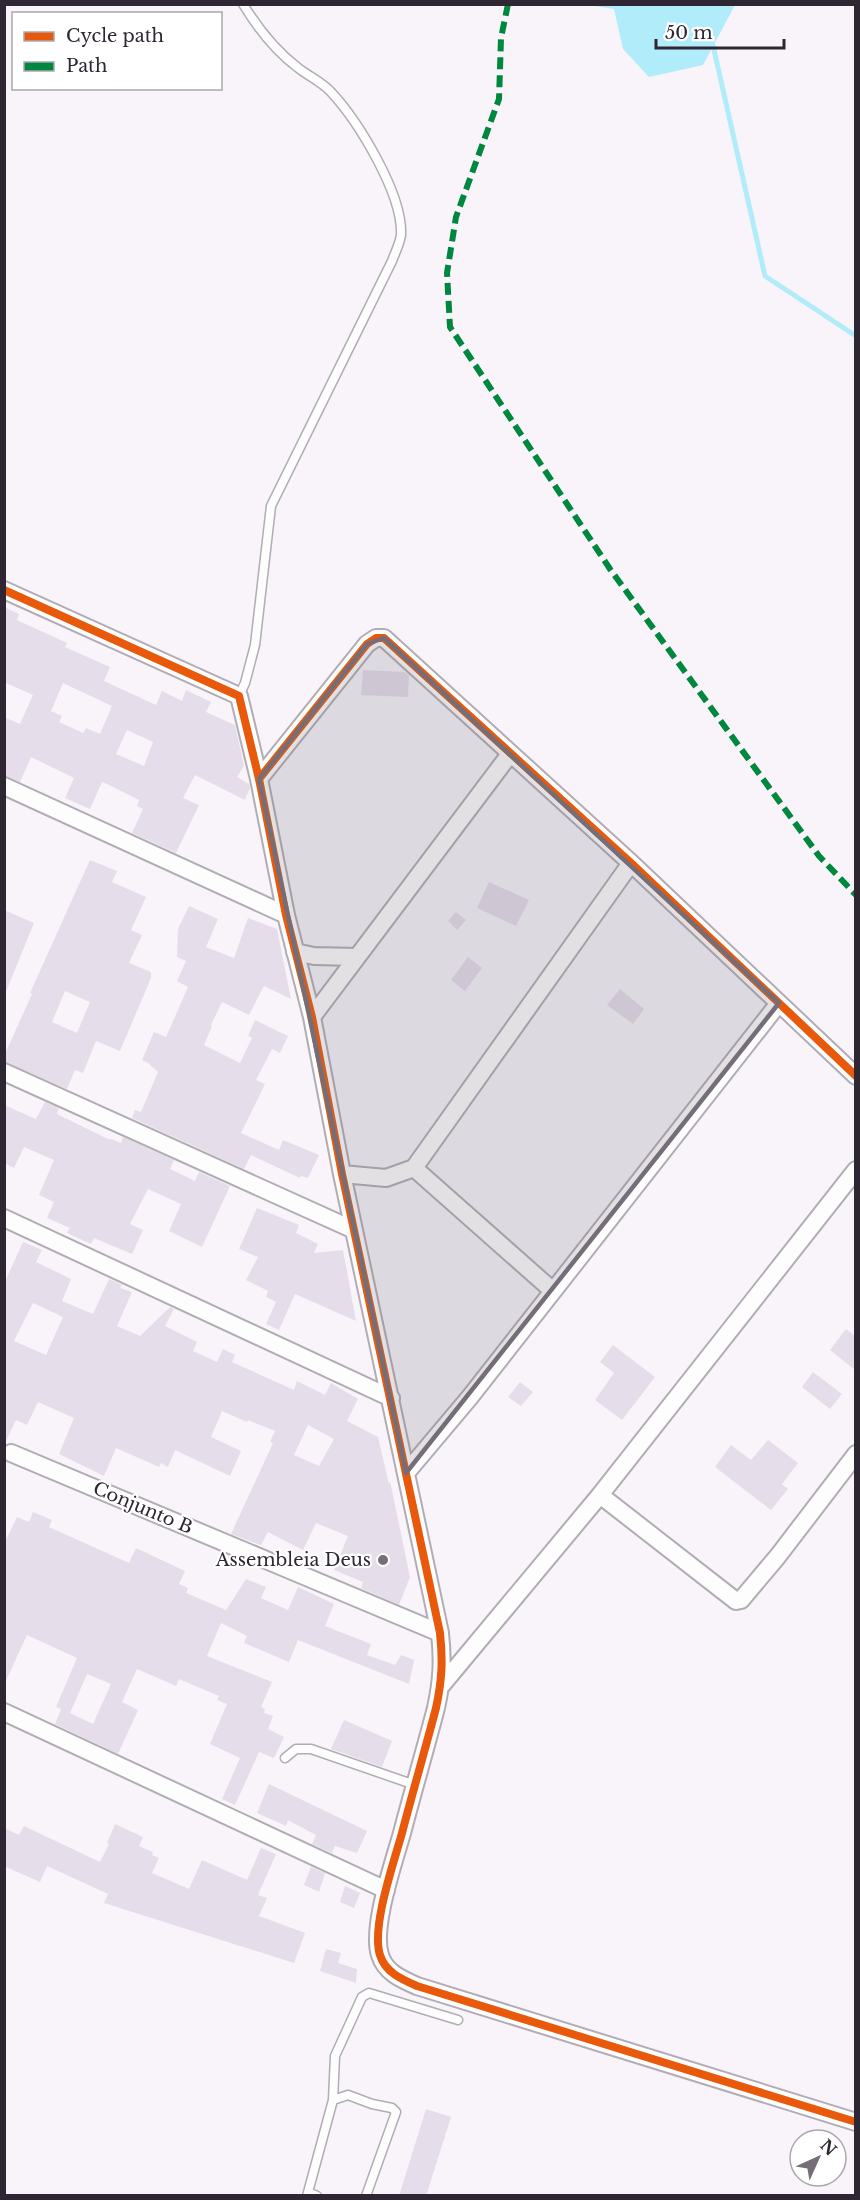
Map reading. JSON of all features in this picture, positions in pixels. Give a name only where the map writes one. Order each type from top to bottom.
[{"type":"street","points":[[4,590],[239,696],[260,779],[286,915],[312,1017],[342,1174],[440,1633],[443,1662],[440,1687],[386,1890],[377,1946],[380,1958],[387,1969],[400,1979],[428,1990],[855,2121]]},
{"type":"street","points":[[260,779],[367,644],[376,638],[384,638],[631,863],[855,1076]]},
{"type":"street","points":[[312,1017],[510,754]]},
{"type":"street","points":[[4,786],[286,915]]},
{"type":"street","points":[[342,1174],[386,1178],[414,1168],[631,863]]},
{"type":"street","points":[[295,952],[314,956],[357,957]]},
{"type":"street","points":[[406,1473],[470,1397],[779,1003]]},
{"type":"street","points":[[4,1072],[354,1230]]},
{"type":"street","points":[[414,1168],[553,1291]]},
{"type":"street","points":[[440,1687],[600,1495],[855,1170]]},
{"type":"street","points":[[4,1218],[391,1398]]},
{"type":"street","name":"Conjunto B","points":[[11,1453],[440,1633]]},
{"type":"street","points":[[600,1495],[736,1601],[741,1600],[778,1556],[855,1454]]},
{"type":"street","points":[[4,1712],[386,1890]]},
{"type":"lane","points":[[239,696],[245,683],[255,645],[271,506],[382,282],[401,236],[398,210],[384,171],[361,133],[330,90],[296,67],[254,23],[243,4]]},
{"type":"lane","points":[[285,1758],[296,1749],[311,1749],[415,1785]]},
{"type":"lane","points":[[317,2196],[308,2194],[333,2100],[335,2056],[362,1997],[369,1993],[458,2020]]},
{"type":"lane","points":[[333,2100],[348,2095],[372,2104],[392,2108],[396,2112],[366,2196]]},
{"type":"highlighted area","points":[[384,638],[779,1003],[406,1473],[259,779],[367,644]]},
{"type":"water","points":[[735,4],[703,65],[649,77],[623,49],[614,9],[588,5]]},
{"type":"building","points":[[4,607],[19,614],[17,620],[67,643],[65,647],[110,667],[104,681],[156,705],[162,691],[182,701],[186,690],[211,702],[206,712],[235,725],[244,766],[237,777],[249,784],[250,788],[245,800],[195,775],[183,798],[199,805],[176,853],[132,833],[143,809],[137,806],[139,800],[107,784],[102,782],[90,809],[65,798],[74,778],[31,757],[20,782],[4,776],[4,717],[20,724],[33,695],[4,682]],"holes":[[[63,683],[112,706],[100,734],[86,728],[83,733],[59,722],[62,716],[51,711]],[[127,730],[153,742],[144,766],[116,754]]]},
{"type":"building","points":[[363,670],[405,672],[409,675],[408,697],[361,695]]},
{"type":"building","points":[[90,860],[117,871],[112,882],[146,897],[131,930],[142,935],[129,963],[151,972],[151,978],[120,1051],[96,1041],[83,1073],[75,1070],[67,1089],[4,1062],[4,1056],[32,994],[30,993]],"holes":[[[65,991],[90,1002],[77,1033],[52,1022]]]},
{"type":"building","points":[[489,882],[529,900],[516,926],[477,908]]},
{"type":"building","points":[[189,906],[218,919],[206,947],[234,958],[248,918],[277,929],[291,999],[264,986],[249,1015],[222,1002],[204,1045],[240,1063],[252,1038],[248,1036],[255,1020],[288,1036],[280,1053],[272,1049],[256,1080],[265,1084],[241,1133],[279,1150],[283,1140],[319,1155],[308,1178],[301,1176],[300,1178],[251,1155],[244,1169],[132,1118],[135,1110],[141,1112],[158,1072],[142,1060],[154,1032],[166,1037],[188,987],[177,981],[186,961],[177,957],[178,929]]},
{"type":"building","points":[[4,910],[34,923],[5,994],[4,994]]},
{"type":"building","points":[[456,912],[466,920],[457,930],[448,921]]},
{"type":"building","points":[[468,957],[482,968],[465,991],[451,980]]},
{"type":"building","points":[[620,989],[644,1009],[633,1024],[607,1005]]},
{"type":"building","points":[[45,1102],[59,1108],[57,1114],[110,1140],[121,1143],[123,1137],[174,1160],[170,1169],[195,1181],[199,1172],[230,1186],[202,1247],[169,1231],[181,1204],[148,1189],[130,1224],[143,1230],[132,1254],[94,1238],[91,1244],[67,1233],[70,1228],[47,1218],[54,1202],[39,1195],[54,1160],[24,1147],[14,1168],[4,1163],[4,1105],[36,1119]]},
{"type":"building","points":[[257,1208],[299,1225],[296,1233],[318,1244],[314,1253],[343,1250],[356,1321],[295,1294],[279,1330],[266,1324],[276,1302],[266,1297],[268,1291],[246,1280],[258,1257],[239,1249]]},
{"type":"building","points":[[23,1242],[42,1250],[36,1262],[71,1279],[62,1301],[93,1314],[109,1279],[122,1285],[120,1288],[132,1292],[117,1326],[140,1336],[170,1307],[174,1309],[165,1326],[197,1342],[193,1351],[217,1362],[223,1349],[235,1355],[232,1362],[294,1390],[297,1381],[325,1395],[331,1383],[358,1399],[347,1421],[378,1437],[389,1484],[390,1481],[410,1577],[399,1605],[361,1588],[363,1582],[334,1570],[348,1536],[316,1523],[303,1550],[268,1532],[261,1545],[231,1534],[273,1443],[270,1442],[275,1431],[248,1420],[247,1422],[222,1411],[211,1437],[241,1451],[230,1476],[175,1450],[168,1467],[161,1463],[159,1467],[116,1448],[104,1476],[59,1454],[74,1418],[38,1402],[27,1425],[16,1420],[4,1445],[4,1284]],"holes":[[[33,1303],[63,1317],[46,1355],[14,1341]],[[308,1425],[334,1439],[319,1466],[294,1455]]]},
{"type":"building","points":[[846,1329],[855,1336],[855,1370],[830,1350]]},
{"type":"building","points":[[613,1345],[655,1377],[622,1420],[595,1400],[614,1373],[600,1362]]},
{"type":"building","points":[[813,1372],[842,1394],[830,1409],[802,1387]]},
{"type":"building","points":[[520,1382],[533,1392],[521,1406],[508,1397]]},
{"type":"building","points":[[768,1440],[798,1463],[782,1484],[788,1489],[771,1510],[715,1467],[731,1445],[751,1460]]},
{"type":"building","points":[[33,1512],[52,1520],[49,1527],[129,1563],[136,1548],[185,1571],[179,1584],[188,1588],[186,1593],[226,1610],[246,1579],[266,1587],[261,1598],[288,1610],[298,1587],[334,1604],[325,1626],[371,1644],[367,1655],[395,1665],[401,1655],[414,1660],[409,1684],[298,1640],[289,1662],[244,1643],[247,1636],[221,1623],[207,1656],[272,1682],[261,1707],[265,1709],[264,1713],[273,1716],[268,1729],[284,1737],[274,1758],[259,1752],[235,1805],[222,1799],[240,1758],[210,1744],[227,1704],[217,1700],[219,1696],[179,1679],[176,1686],[137,1669],[122,1702],[138,1710],[118,1754],[55,1724],[61,1709],[56,1707],[77,1658],[27,1635],[4,1685],[4,1544],[17,1517],[29,1522]],"holes":[[[87,1674],[111,1684],[93,1724],[70,1713]]]},
{"type":"building","points":[[344,1720],[392,1741],[382,1767],[331,1749]]},
{"type":"building","points":[[269,1784],[367,1831],[357,1853],[335,1846],[332,1853],[312,1844],[316,1835],[288,1820],[286,1826],[257,1813]]},
{"type":"building","points":[[115,1824],[143,1837],[139,1846],[153,1852],[152,1855],[159,1858],[152,1873],[189,1889],[202,1860],[247,1880],[261,1848],[276,1854],[258,1895],[267,1898],[259,1916],[305,1933],[294,1963],[104,1903],[108,1894],[47,1866],[40,1882],[4,1866],[4,1828],[19,1835],[24,1826],[100,1862]]},
{"type":"building","points":[[311,1867],[325,1873],[319,1892],[304,1885]]},
{"type":"building","points":[[345,1886],[360,1893],[354,1908],[340,1902]]},
{"type":"building","points":[[326,1949],[341,1953],[338,1963],[357,1969],[356,1983],[320,1971]]},
{"type":"building","points":[[426,2109],[451,2117],[426,2196],[399,2196]]},
{"type":"waterway","points":[[712,41],[765,276],[856,336]]},
{"type":"marked path","points":[[508,4],[501,38],[499,99],[456,217],[447,273],[450,327],[610,569],[819,856],[856,895]]},
{"type":"cycle path","points":[[4,590],[239,696],[259,779],[286,915],[312,1017],[342,1174],[440,1633],[440,1688],[381,1912],[378,1943],[382,1961],[394,1974],[417,1986],[856,2122]]},
{"type":"cycle path","points":[[259,779],[367,644],[376,638],[384,638],[631,863],[856,1076]]},
{"type":"place","name":"Assembleia Deus","points":[[383,1560]]}]
